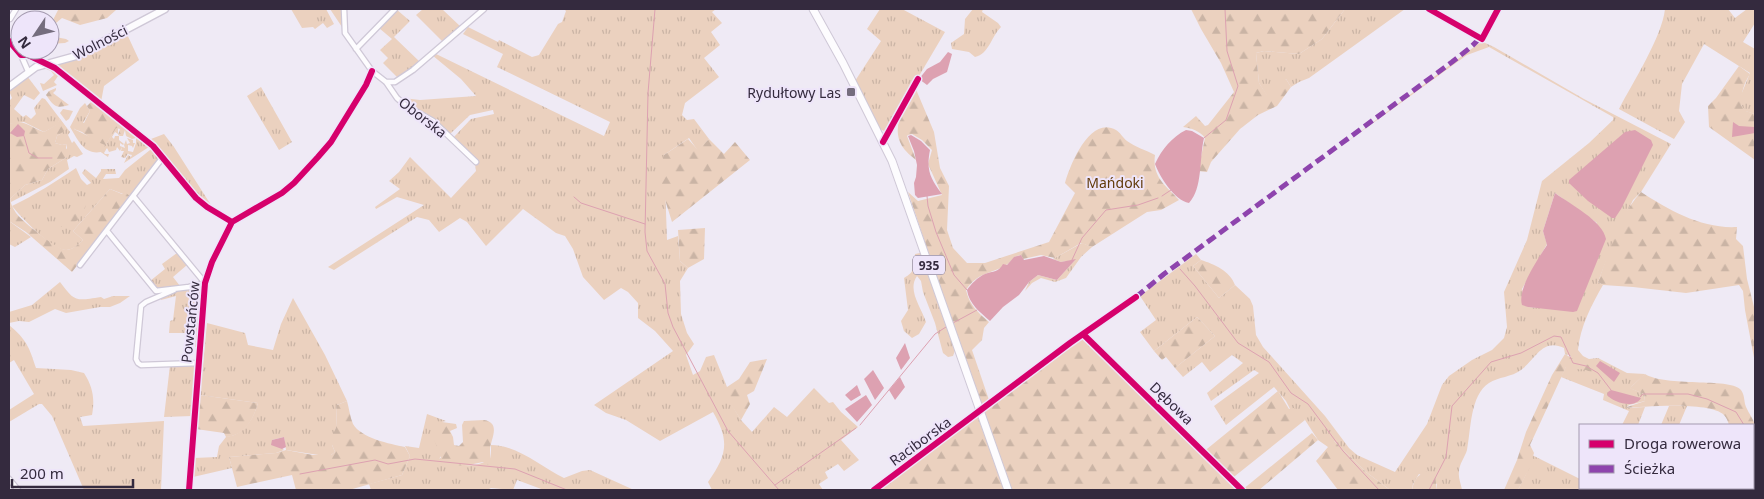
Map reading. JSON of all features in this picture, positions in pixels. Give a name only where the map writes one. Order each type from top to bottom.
[{"type":"main road","name":"935","points":[[812,9],[843,63],[892,161],[1008,490]]},
{"type":"street","name":"Wolności","points":[[9,87],[28,71],[46,63],[76,56],[165,9]]},
{"type":"street","points":[[39,60],[68,78],[153,146],[196,198],[232,222],[282,193],[294,183],[331,142],[366,85],[372,71],[345,33],[344,9]]},
{"type":"street","points":[[356,49],[395,9]]},
{"type":"street","points":[[386,82],[395,82],[412,70],[484,9]]},
{"type":"street","points":[[23,60],[28,71]]},
{"type":"street","name":"Oborska","points":[[372,71],[386,82],[397,98],[405,105],[433,121],[476,162]]},
{"type":"street","points":[[883,142],[918,79]]},
{"type":"street","points":[[80,265],[163,157]]},
{"type":"street","points":[[134,197],[205,283],[178,289],[156,291]]},
{"type":"street","name":"Powstańców","points":[[189,490],[205,283],[212,262],[232,222]]},
{"type":"street","points":[[107,231],[156,291],[156,299]]},
{"type":"street","points":[[178,289],[144,303],[142,306],[136,359],[141,365],[199,363]]},
{"type":"street","name":"Raciborska","points":[[874,490],[1083,334],[1136,297]]},
{"type":"street","name":"Dębowa","points":[[1083,334],[1242,490]]},
{"type":"street","points":[[9,479],[18,490]]},
{"type":"green space","points":[[57,9],[116,10],[107,18],[80,25],[62,18],[60,20],[60,10]]},
{"type":"green space","points":[[291,9],[326,9],[334,24],[327,28],[323,23],[315,29],[313,27],[302,28]]},
{"type":"green space","points":[[330,9],[342,9],[342,27]]},
{"type":"green space","points":[[396,9],[410,21],[394,37],[420,62],[398,78],[383,63],[388,58],[380,50],[392,39],[379,28]]},
{"type":"green space","points":[[423,9],[442,9],[461,27],[443,42],[416,15]]},
{"type":"green space","points":[[564,9],[716,9],[712,12],[722,23],[711,32],[720,45],[704,58],[719,77],[685,103],[682,115],[687,120],[694,119],[709,139],[698,151],[689,138],[664,155],[667,240],[678,236],[680,261],[688,268],[680,281],[681,314],[687,333],[694,344],[686,355],[693,375],[700,371],[706,357],[714,355],[727,387],[727,397],[741,420],[752,432],[774,407],[787,417],[814,388],[829,403],[833,402],[858,427],[841,440],[859,460],[844,471],[838,464],[825,472],[828,478],[819,484],[823,490],[712,490],[708,482],[719,464],[724,448],[722,431],[713,412],[660,441],[626,420],[606,413],[594,405],[673,351],[655,331],[638,318],[638,303],[628,292],[621,288],[604,300],[583,277],[573,249],[565,236],[556,233],[523,209],[486,246],[467,222],[460,218],[439,232],[429,220],[417,217],[334,270],[328,267],[424,205],[397,197],[376,209],[375,207],[400,189],[389,181],[399,172],[410,157],[451,198],[476,171],[475,164],[477,161],[453,138],[471,119],[494,114],[493,110],[470,115],[450,134],[427,114],[408,104],[403,98],[420,100],[476,96],[461,79],[432,55],[434,53],[604,136],[610,122],[497,67],[503,54],[463,34],[468,27],[532,57],[539,55],[558,24],[562,22],[566,11]]},
{"type":"green space","points":[[880,9],[902,9],[945,32],[886,132],[880,129],[855,81],[881,41],[867,29]]},
{"type":"green space","points":[[973,9],[983,9],[982,12],[1001,27],[987,49],[975,57],[969,52],[952,49],[951,43],[964,34],[965,19]]},
{"type":"green space","points":[[1191,9],[1345,9],[1322,39],[1299,54],[1264,51],[1256,53],[1259,83],[1267,95],[1272,93],[1274,85],[1286,79],[1291,87],[1277,106],[1258,115],[1240,129],[1211,162],[1207,172],[1198,171],[1205,138],[1195,130],[1183,127],[1196,116],[1205,126],[1208,125],[1234,92],[1221,63]]},
{"type":"green space","points":[[1345,9],[1405,9],[1309,78],[1291,87],[1286,79],[1272,94],[1267,96],[1259,83],[1256,53],[1264,51],[1299,54],[1322,39]]},
{"type":"green space","points":[[1665,9],[1728,9],[1735,18],[1747,9],[1755,9],[1755,23],[1743,42],[1755,49],[1755,114],[1745,111],[1741,105],[1741,95],[1750,73],[1704,44],[1682,84],[1679,111],[1685,122],[1674,139],[1619,109],[1659,33]]},
{"type":"green space","points":[[126,32],[139,60],[104,86],[101,102],[56,66]]},
{"type":"green space","points":[[60,38],[69,41],[60,43]]},
{"type":"green space","points":[[1483,42],[1584,99],[1671,144],[1641,192],[1633,200],[1616,235],[1598,282],[1603,285],[1584,324],[1579,341],[1578,350],[1589,359],[1598,358],[1627,373],[1645,374],[1630,388],[1644,394],[1645,401],[1629,405],[1626,408],[1645,407],[1638,424],[1622,424],[1629,411],[1603,400],[1604,394],[1561,377],[1571,356],[1565,354],[1564,348],[1550,346],[1540,351],[1521,370],[1489,383],[1478,396],[1472,414],[1467,450],[1459,469],[1462,490],[1437,490],[1437,484],[1419,474],[1412,490],[1390,490],[1366,472],[1334,441],[1328,447],[1318,440],[1305,420],[1290,409],[1274,387],[1226,425],[1214,406],[1259,373],[1254,370],[1211,401],[1207,393],[1243,363],[1232,355],[1210,372],[1202,362],[1183,377],[1175,368],[1215,336],[1197,317],[1154,351],[1140,332],[1156,320],[1140,296],[1196,254],[1201,260],[1193,266],[1219,298],[1235,285],[1250,299],[1253,306],[1256,335],[1263,347],[1325,416],[1349,448],[1357,455],[1395,472],[1427,424],[1442,385],[1449,376],[1472,360],[1492,350],[1504,338],[1507,327],[1504,292],[1527,240],[1542,181],[1589,143],[1613,120],[1613,117],[1489,47],[1467,55],[1333,152]],"holes":[[[1555,193],[1597,223],[1542,308],[1528,307],[1522,289],[1547,244],[1543,231]]]},
{"type":"green space","points":[[1739,66],[1750,74],[1743,88],[1741,105],[1746,111],[1755,114],[1755,160],[1709,127],[1708,106]]},
{"type":"green space","points":[[49,67],[58,76],[54,82],[57,85],[43,91],[40,83],[44,84],[54,75],[46,69]]},
{"type":"green space","points":[[27,76],[40,93],[34,100],[24,95],[14,109],[23,117],[26,115],[31,119],[36,114],[34,108],[42,98],[45,99],[70,132],[68,135],[72,143],[74,141],[83,154],[67,160],[69,169],[50,182],[11,202],[10,199],[25,185],[42,180],[48,169],[67,157],[67,144],[55,143],[57,136],[60,134],[60,119],[57,125],[44,132],[24,122],[10,124],[9,122],[9,101],[12,98],[9,91]]},
{"type":"green space","points":[[261,87],[292,142],[279,150],[247,96]]},
{"type":"green space","name":"Mańdoki","points":[[915,87],[934,132],[940,168],[949,186],[947,230],[953,248],[967,263],[985,263],[1049,242],[1075,193],[1065,183],[1071,165],[1083,144],[1098,129],[1107,127],[1116,130],[1130,143],[1155,155],[1158,175],[1164,185],[1179,200],[1161,210],[1147,212],[1092,247],[1081,243],[1055,258],[1041,255],[1023,259],[1021,255],[1006,265],[979,277],[970,284],[966,290],[969,300],[989,322],[984,328],[982,340],[972,350],[989,400],[983,404],[979,403],[908,192],[918,201],[942,195],[928,164],[932,150],[922,140],[912,134],[908,135],[916,160],[903,148],[899,138],[898,123]]},
{"type":"green space","points":[[56,88],[53,93],[69,105],[55,106],[51,102],[46,95],[49,91]]},
{"type":"green space","points":[[79,88],[98,104],[98,107],[131,131],[131,134],[126,136],[125,130],[123,136],[120,136],[118,135],[120,129],[116,128],[102,152],[108,157],[101,152],[105,145],[74,129],[78,123],[84,123],[90,111],[87,106],[92,101],[77,90]]},
{"type":"green space","points":[[85,103],[90,111],[83,123],[74,129],[106,145],[116,127],[118,134],[115,132],[112,137],[114,139],[115,136],[119,136],[119,140],[124,144],[120,143],[120,146],[125,148],[126,140],[127,144],[130,143],[127,138],[135,143],[133,148],[128,145],[128,151],[133,152],[136,143],[136,138],[132,139],[126,136],[131,131],[149,147],[124,163],[128,155],[131,157],[132,155],[128,154],[129,152],[125,158],[121,157],[124,151],[121,151],[122,147],[120,151],[117,147],[116,150],[109,152],[107,148],[104,153],[109,154],[108,157],[101,152],[86,149],[70,127],[80,108]]},
{"type":"green space","points":[[63,109],[73,111],[66,121],[60,113]]},
{"type":"green space","points":[[60,119],[67,129],[57,136],[55,143],[67,144],[66,148],[69,152],[67,157],[48,169],[42,180],[25,185],[10,199],[16,213],[48,240],[62,249],[68,250],[83,240],[73,231],[110,189],[122,194],[126,193],[131,197],[72,272],[26,232],[9,221],[9,122],[10,124],[15,122],[23,123],[44,132],[56,125]]},
{"type":"green space","points":[[164,134],[211,205],[199,195],[151,139]]},
{"type":"green space","points":[[688,139],[698,150],[709,139],[724,154],[735,142],[750,160],[672,222],[661,187],[664,155]]},
{"type":"green space","points":[[150,150],[154,150],[160,156],[131,197],[110,189],[73,231],[83,240],[71,249],[60,249],[53,245],[22,218],[12,206],[37,193],[76,168],[81,179],[87,185],[91,183],[82,173],[85,169],[96,178],[101,169],[115,169],[116,174],[106,174],[103,179],[119,178],[125,170]]},
{"type":"green space","points":[[1641,192],[1674,212],[1699,222],[1724,227],[1737,227],[1736,239],[1743,246],[1747,279],[1755,311],[1755,363],[1743,291],[1739,285],[1686,293],[1603,285],[1598,282],[1621,223]]},
{"type":"green space","points":[[81,196],[86,205],[83,213],[74,223],[61,227],[57,223],[59,219]]},
{"type":"green space","points":[[9,221],[31,237],[15,247],[9,244]]},
{"type":"green space","points":[[705,228],[704,259],[688,268],[680,261],[678,230]]},
{"type":"green space","points":[[1082,243],[1092,247],[1081,257],[1066,278],[1055,282],[1041,278],[1032,283],[1025,291],[1029,282],[1038,275],[1057,280],[1075,260],[1061,262],[1053,259]]},
{"type":"green space","points":[[925,252],[957,345],[953,356],[948,357],[943,353],[921,281],[917,276],[914,281],[914,293],[926,322],[919,334],[912,338],[904,331],[901,321],[908,310],[904,278],[914,268],[915,254]]},
{"type":"green space","points":[[177,253],[187,265],[173,277],[180,286],[158,289],[150,281],[165,269],[162,264]]},
{"type":"green space","points":[[1201,260],[1225,272],[1235,285],[1219,298],[1193,266]]},
{"type":"green space","points":[[60,282],[73,297],[81,299],[130,296],[110,307],[66,313],[55,309],[29,322],[9,323],[9,312],[32,305]]},
{"type":"green space","points":[[203,286],[199,347],[195,347],[196,333],[169,333],[170,321],[173,320],[176,296],[161,300],[161,298],[178,290]]},
{"type":"green space","points":[[293,298],[325,355],[347,401],[337,405],[336,428],[332,445],[335,452],[325,456],[286,450],[284,437],[272,440],[284,450],[276,453],[229,457],[232,468],[193,477],[194,458],[217,457],[219,446],[226,437],[238,433],[247,426],[258,403],[200,395],[207,323],[245,333],[248,345],[273,350],[281,324]]},
{"type":"green space","points":[[1197,317],[1215,336],[1175,368],[1166,357],[1162,360],[1154,351]]},
{"type":"green space","points":[[9,325],[27,344],[36,368],[71,370],[84,373],[93,393],[93,404],[92,415],[80,417],[83,426],[164,421],[161,490],[84,490],[52,416],[42,404],[9,422],[9,410],[34,394],[14,360],[9,363]]},
{"type":"green space","points":[[1082,336],[1202,453],[1278,391],[1289,409],[1294,408],[1305,420],[1230,480],[1240,490],[1010,490],[982,412]]},
{"type":"green space","points":[[1565,354],[1578,362],[1589,365],[1595,371],[1592,373],[1566,367],[1530,445],[1534,453],[1529,469],[1518,490],[1504,490],[1517,460],[1526,432],[1552,375]]},
{"type":"green space","points":[[767,359],[754,391],[747,395],[750,404],[741,420],[726,397],[727,387],[739,379],[750,362]]},
{"type":"green space","points":[[197,364],[192,416],[164,417],[170,365]]},
{"type":"green space","points":[[1645,374],[1667,380],[1723,384],[1740,389],[1755,425],[1755,448],[1754,424],[1729,424],[1724,415],[1716,411],[1691,406],[1624,408],[1645,401],[1644,394],[1629,388]]},
{"type":"green space","points":[[200,395],[258,403],[254,415],[247,426],[233,436],[226,437],[224,433],[196,429]]},
{"type":"green space","points":[[347,401],[353,424],[362,433],[376,440],[405,447],[410,456],[402,475],[349,490],[296,490],[292,475],[237,487],[229,457],[276,453],[286,450],[313,455],[331,455],[335,452],[330,440],[336,428],[337,405]]},
{"type":"green space","points":[[1669,406],[1687,406],[1679,424],[1661,424]]},
{"type":"green space","points":[[427,414],[446,421],[442,422],[441,456],[439,459],[466,465],[478,464],[491,458],[491,445],[501,446],[520,453],[564,478],[590,470],[634,490],[544,490],[517,480],[513,490],[491,488],[487,490],[371,490],[369,484],[402,475],[410,456],[405,446],[419,448]]},
{"type":"green space","points":[[978,417],[1004,490],[878,490]]},
{"type":"green space","points":[[484,420],[493,425],[494,428],[490,450],[491,466],[483,462],[464,466],[431,462],[431,460],[441,458],[434,436],[442,422],[456,424],[457,428],[450,431],[454,445],[459,446],[463,442],[462,425],[464,421]]},
{"type":"green space","points":[[1312,433],[1318,440],[1259,490],[1242,490]]},
{"type":"green space","points":[[1328,437],[1366,472],[1390,490],[1338,490],[1316,461],[1328,447]]},
{"type":"green space","points":[[1532,455],[1579,478],[1579,489],[1600,490],[1518,490]]},
{"type":"green space","points":[[1428,471],[1435,476],[1437,490],[1412,490],[1417,478]]},
{"type":"green space","points":[[1696,489],[1744,489],[1743,490]]},
{"type":"shaded area","points":[[948,52],[952,54],[947,72],[933,79],[927,85],[919,79],[927,69],[940,62]]},
{"type":"shaded area","points":[[1733,122],[1739,126],[1754,127],[1755,133],[1732,137]]},
{"type":"shaded area","points":[[18,124],[25,131],[24,136],[17,137],[10,133]]},
{"type":"shaded area","points":[[1186,130],[1192,131],[1204,138],[1199,181],[1189,203],[1173,193],[1160,175],[1155,164],[1168,144]]},
{"type":"shaded area","points":[[1635,130],[1651,140],[1653,145],[1621,209],[1615,218],[1612,218],[1588,201],[1569,183],[1569,180],[1625,132]]},
{"type":"shaded area","points":[[911,135],[930,150],[928,163],[930,174],[942,194],[918,198],[915,195],[914,183],[917,165],[908,136]]},
{"type":"shaded area","points":[[1555,193],[1592,219],[1604,232],[1606,239],[1577,311],[1573,312],[1522,305],[1521,298],[1525,283],[1547,245],[1543,231]]},
{"type":"shaded area","points":[[1021,255],[1024,260],[1044,256],[1061,262],[1076,259],[1057,280],[1038,275],[990,321],[973,304],[967,290],[980,277],[998,270],[1003,264],[1007,265],[1014,257]]},
{"type":"shaded area","points":[[905,343],[910,358],[901,370],[896,358]]},
{"type":"shaded area","points":[[1600,361],[1620,373],[1614,382],[1596,366]]},
{"type":"shaded area","points":[[873,370],[884,388],[875,400],[864,379]]},
{"type":"shaded area","points":[[900,377],[905,387],[895,400],[889,390]]},
{"type":"shaded area","points":[[857,385],[861,395],[851,401],[845,395]]},
{"type":"shaded area","points":[[1611,390],[1641,398],[1634,403],[1624,404],[1607,395]]},
{"type":"shaded area","points":[[866,395],[872,405],[857,422],[845,409]]},
{"type":"shaded area","points":[[284,437],[286,447],[282,449],[271,445],[272,440]]},
{"type":"waterway","points":[[655,9],[648,93],[645,232],[647,251],[665,284],[668,313],[673,327],[728,431],[779,490]]},
{"type":"waterway","points":[[1204,138],[1226,120],[1238,86],[1227,51],[1225,9]]},
{"type":"waterway","points":[[24,136],[29,153],[38,158],[52,158]]},
{"type":"waterway","points":[[1162,196],[1171,190]]},
{"type":"waterway","points":[[927,196],[936,232],[954,275],[967,290]]},
{"type":"waterway","points":[[574,197],[581,203],[645,224]]},
{"type":"waterway","points":[[1072,260],[1082,238],[1106,210],[1138,205],[1158,198]]},
{"type":"waterway","points":[[1180,269],[1238,343],[1269,362],[1291,393],[1308,404],[1343,451],[1379,490]]},
{"type":"waterway","points":[[953,323],[977,310]]},
{"type":"waterway","points":[[860,425],[935,334],[946,327]]},
{"type":"waterway","points":[[1429,490],[1446,457],[1452,406],[1491,362],[1521,353],[1554,336],[1561,337],[1573,363],[1586,366],[1598,373],[1611,390]]},
{"type":"waterway","points":[[1640,397],[1643,394],[1688,394],[1707,399],[1736,412],[1743,424]]},
{"type":"waterway","points":[[775,485],[856,428]]},
{"type":"waterway","points":[[300,474],[375,460],[388,464],[415,459],[515,469],[567,490]]},
{"type":"marked path","points":[[1136,297],[1164,274],[1452,62],[1483,35]]},
{"type":"cycle path","points":[[1429,9],[1482,39],[1498,9]]},
{"type":"cycle path","points":[[9,41],[21,55],[28,55],[55,68],[153,146],[196,198],[232,222]]},
{"type":"cycle path","points":[[189,490],[205,283],[212,262],[232,222],[282,193],[294,183],[331,142],[366,85],[372,71]]},
{"type":"cycle path","points":[[883,142],[918,79]]},
{"type":"cycle path","points":[[874,490],[1070,343],[1136,297]]},
{"type":"cycle path","points":[[1083,334],[1242,490]]},
{"type":"place","name":"Rydułtowy Las","points":[[851,92]]}]
